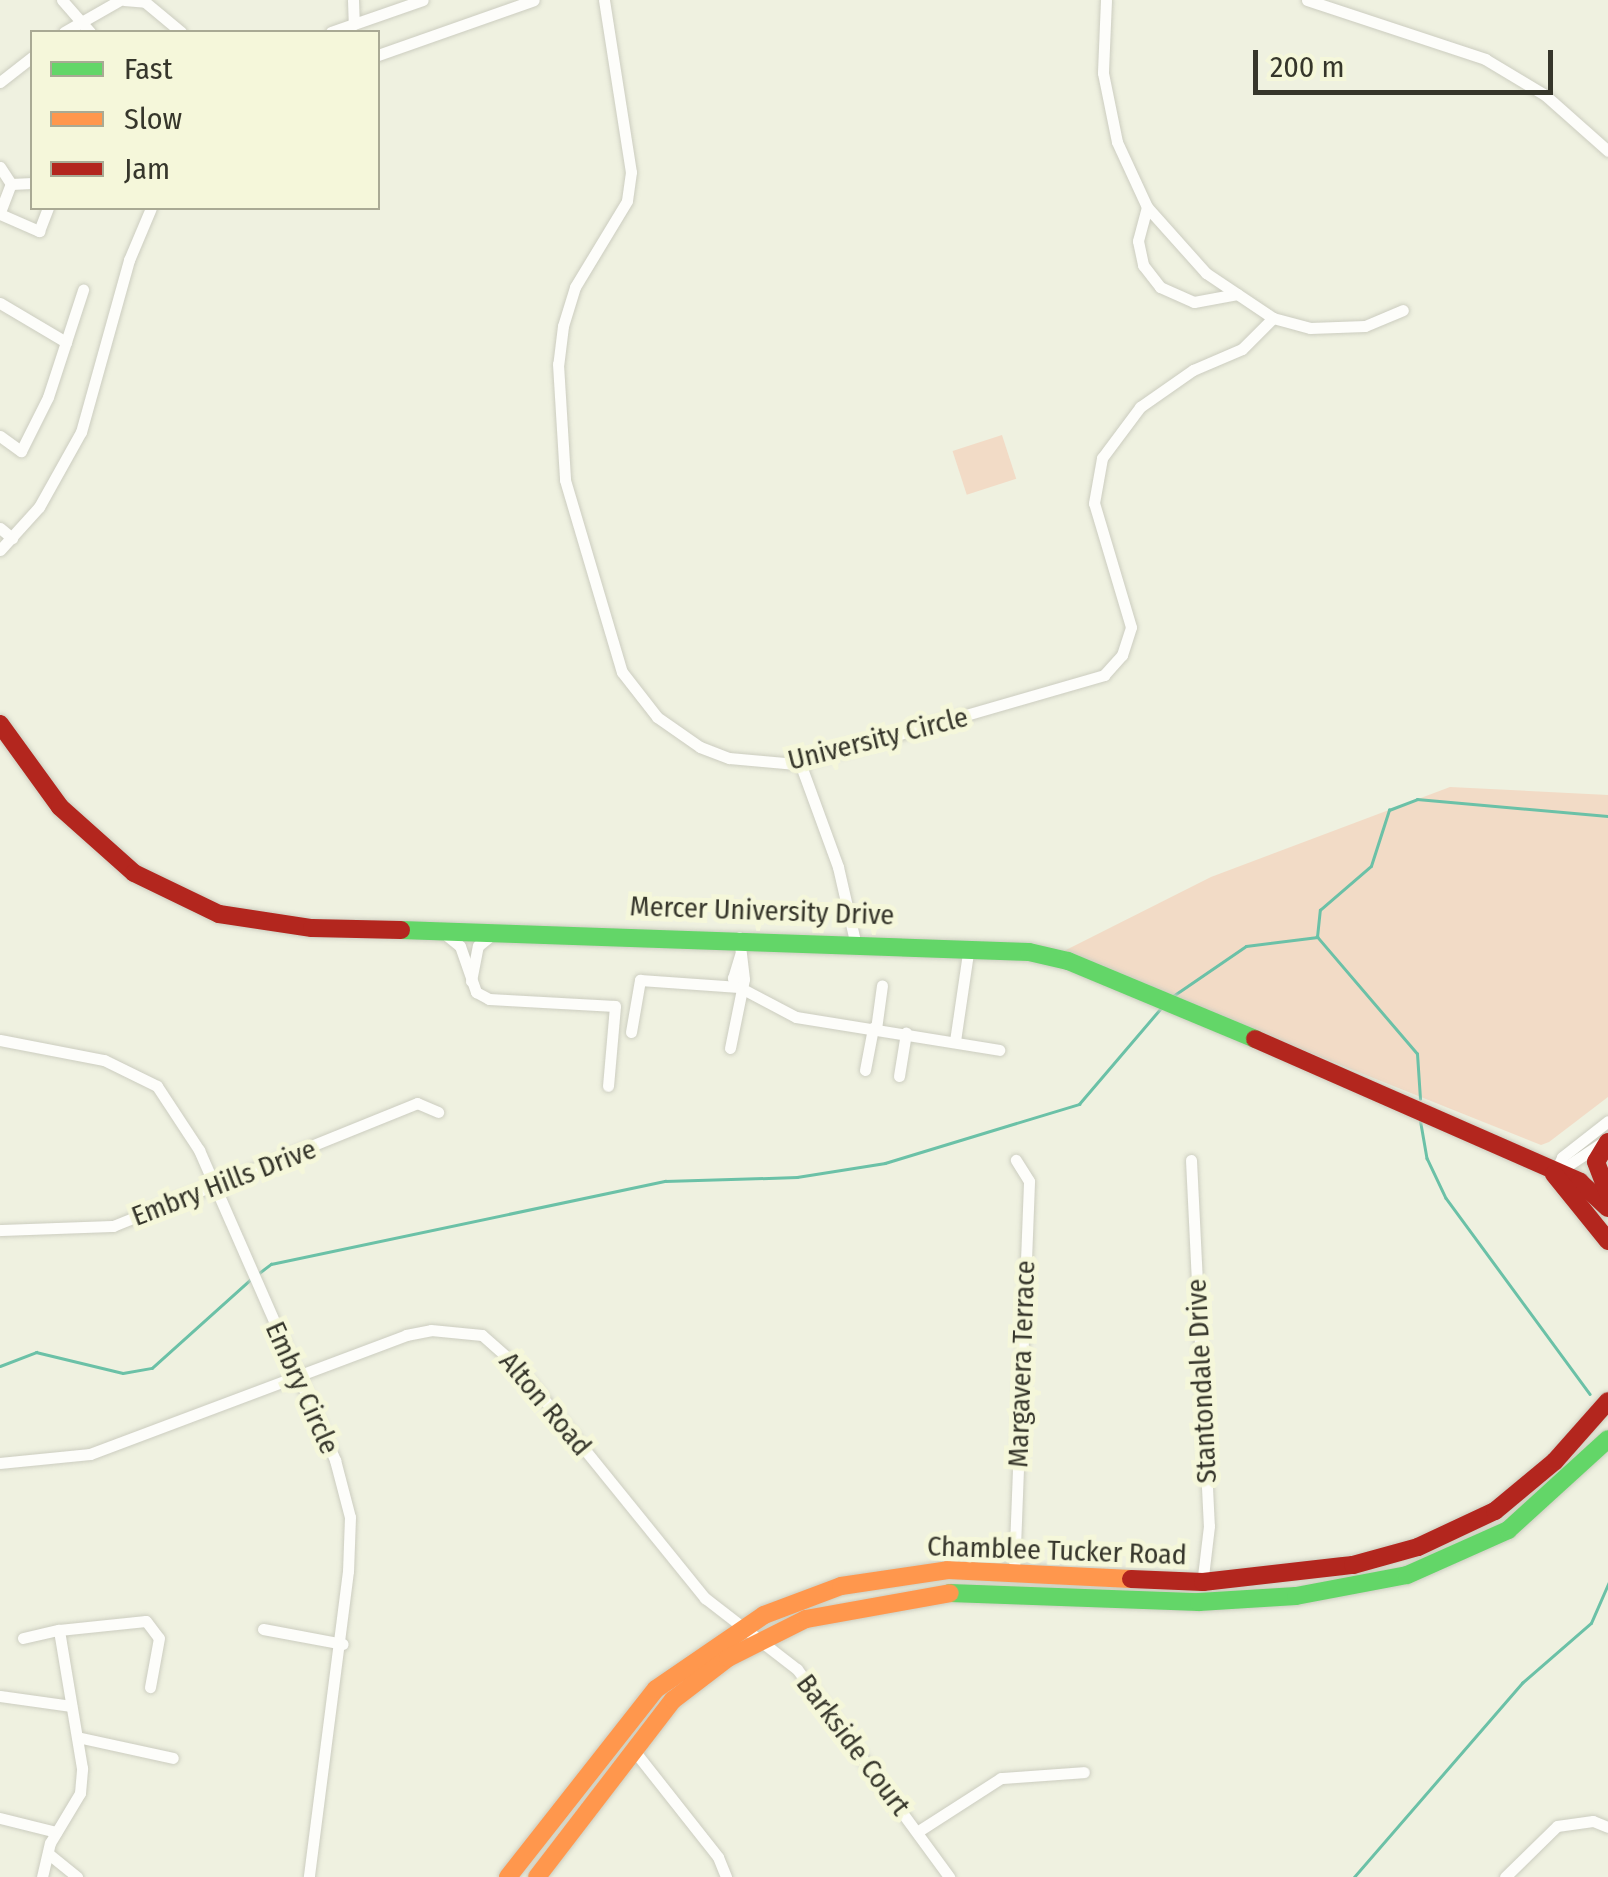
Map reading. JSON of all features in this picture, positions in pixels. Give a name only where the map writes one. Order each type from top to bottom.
[{"type":"main road","name":"Mercer University Drive","points":[[0,724],[60,807],[134,873],[174,896],[258,922],[500,930],[739,946],[855,941],[969,946],[1068,961],[1430,1113],[1554,1174],[1580,1182],[1608,1208]]},
{"type":"main road","points":[[1608,1140],[1596,1162],[1608,1193]]},
{"type":"main road","name":"Mercer University Drive","points":[[1554,1174],[1608,1241]]},
{"type":"main road","name":"Chamblee Tucker Road","points":[[508,1877],[624,1722],[682,1666],[742,1627],[800,1600],[878,1578],[1014,1572],[1203,1582],[1353,1565],[1468,1527],[1525,1489],[1608,1401]]},
{"type":"main road","name":"Chamblee Tucker Road","points":[[538,1877],[632,1748],[674,1700],[763,1638],[853,1604],[928,1592],[1198,1602],[1296,1596],[1454,1560],[1538,1509],[1608,1438]]},
{"type":"street","points":[[62,0],[88,30]]},
{"type":"street","points":[[67,30],[122,0],[154,7],[179,30]]},
{"type":"street","points":[[353,0],[354,24]]},
{"type":"street","points":[[337,30],[423,0]]},
{"type":"street","points":[[380,54],[534,0]]},
{"type":"street","name":"University Circle","points":[[604,0],[632,172],[627,201],[575,287],[560,345],[564,480],[582,554],[622,672],[676,734],[729,758],[800,763],[939,727],[1114,666],[1131,627],[1094,502],[1102,458],[1140,407],[1193,370],[1242,349],[1273,318]]},
{"type":"street","points":[[1106,0],[1102,41],[1117,142],[1147,207],[1206,273],[1273,318],[1340,330],[1403,310]]},
{"type":"street","points":[[1307,0],[1485,60],[1545,94],[1608,152]]},
{"type":"street","points":[[0,82],[30,59]]},
{"type":"street","points":[[0,167],[12,184]]},
{"type":"street","points":[[12,184],[30,184]]},
{"type":"street","points":[[12,184],[0,213],[39,231],[47,210]]},
{"type":"street","points":[[1147,207],[1138,241],[1143,265],[1160,287],[1194,302],[1238,294]]},
{"type":"street","points":[[0,550],[39,507],[81,432],[128,260],[150,210]]},
{"type":"street","points":[[0,436],[21,452],[83,290]]},
{"type":"street","points":[[0,303],[66,342]]},
{"type":"street","points":[[0,528],[12,538]]},
{"type":"street","points":[[800,763],[838,867],[855,941]]},
{"type":"street","points":[[432,928],[450,936],[462,953],[471,982],[489,999],[614,1006],[608,1086]]},
{"type":"street","points":[[471,982],[477,954],[500,930]]},
{"type":"street","points":[[730,1048],[739,987],[744,979],[739,946]]},
{"type":"street","points":[[955,1041],[969,946]]},
{"type":"street","points":[[462,953],[477,954]]},
{"type":"street","points":[[630,1032],[640,980],[739,987],[796,1016],[999,1050]]},
{"type":"street","points":[[865,1070],[882,985]]},
{"type":"street","points":[[899,1076],[906,1033]]},
{"type":"street","name":"Embry Circle","points":[[0,1040],[104,1060],[156,1086],[216,1189],[334,1460],[350,1517],[343,1644],[309,1877]]},
{"type":"street","name":"Embry Hills Drive","points":[[0,1230],[113,1226],[216,1189],[417,1103],[438,1112]]},
{"type":"street","points":[[1554,1174],[1564,1155],[1608,1121]]},
{"type":"street","points":[[1554,1174],[1608,1140]]},
{"type":"street","name":"Margavera Terrace","points":[[1014,1572],[1029,1181],[1016,1160]]},
{"type":"street","name":"Stantondale Drive","points":[[1191,1160],[1209,1526],[1198,1602]]},
{"type":"street","name":"Alton Road","points":[[0,1462],[90,1454],[406,1336],[431,1330],[482,1335],[517,1366],[684,1576],[742,1627]]},
{"type":"street","points":[[23,1638],[146,1621],[159,1638],[150,1687]]},
{"type":"street","name":"Barkside Court","points":[[742,1627],[763,1638],[797,1669],[949,1877]]},
{"type":"street","points":[[264,1629],[343,1644]]},
{"type":"street","points":[[42,1877],[56,1832],[80,1794],[77,1737],[59,1630]]},
{"type":"street","points":[[0,1696],[71,1706]]},
{"type":"street","points":[[77,1737],[172,1758]]},
{"type":"street","points":[[632,1748],[718,1857],[726,1877]]},
{"type":"street","points":[[917,1832],[1001,1778],[1084,1772]]},
{"type":"street","points":[[0,1818],[56,1832]]},
{"type":"street","points":[[1505,1877],[1558,1826],[1593,1821],[1608,1827]]},
{"type":"street","points":[[50,1854],[77,1877]]},
{"type":"shaded area","points":[[1002,435],[1016,479],[967,495],[953,451]]},
{"type":"shaded area","points":[[1450,787],[1608,795],[1608,1097],[1549,1142],[1541,1145],[1060,953],[1211,877]]},
{"type":"waterway","points":[[1420,1099],[1417,1054],[1317,937],[1320,910],[1371,866],[1389,810],[1417,799],[1608,816]]},
{"type":"waterway","points":[[1173,996],[1246,946],[1317,937]]},
{"type":"waterway","points":[[259,1273],[271,1264],[665,1181],[797,1177],[885,1163],[1079,1104],[1160,1009]]},
{"type":"waterway","points":[[1420,1118],[1427,1158],[1446,1198],[1590,1394]]},
{"type":"waterway","points":[[0,1366],[36,1352],[123,1373],[152,1368],[252,1278]]},
{"type":"waterway","points":[[1354,1877],[1522,1683],[1591,1623],[1608,1584]]},
{"type":"traffic: fast","points":[[401,930],[1029,952],[1068,961],[1255,1039]]},
{"type":"traffic: fast","points":[[950,1593],[1199,1602],[1296,1596],[1407,1575],[1508,1530],[1608,1439]]},
{"type":"traffic: slow","points":[[508,1877],[656,1689],[764,1615],[841,1586],[948,1570],[1131,1579]]},
{"type":"traffic: slow","points":[[537,1877],[673,1700],[728,1658],[806,1619],[950,1593]]},
{"type":"traffic: jam","points":[[0,724],[60,807],[134,873],[219,914],[312,928],[401,930]]},
{"type":"traffic: jam","points":[[1255,1039],[1580,1182],[1608,1208]]},
{"type":"traffic: jam","points":[[1608,1142],[1596,1162],[1608,1193]]},
{"type":"traffic: jam","points":[[1554,1174],[1608,1241]]},
{"type":"traffic: jam","points":[[1131,1579],[1203,1582],[1353,1565],[1418,1547],[1495,1511],[1555,1461],[1608,1401]]}]
